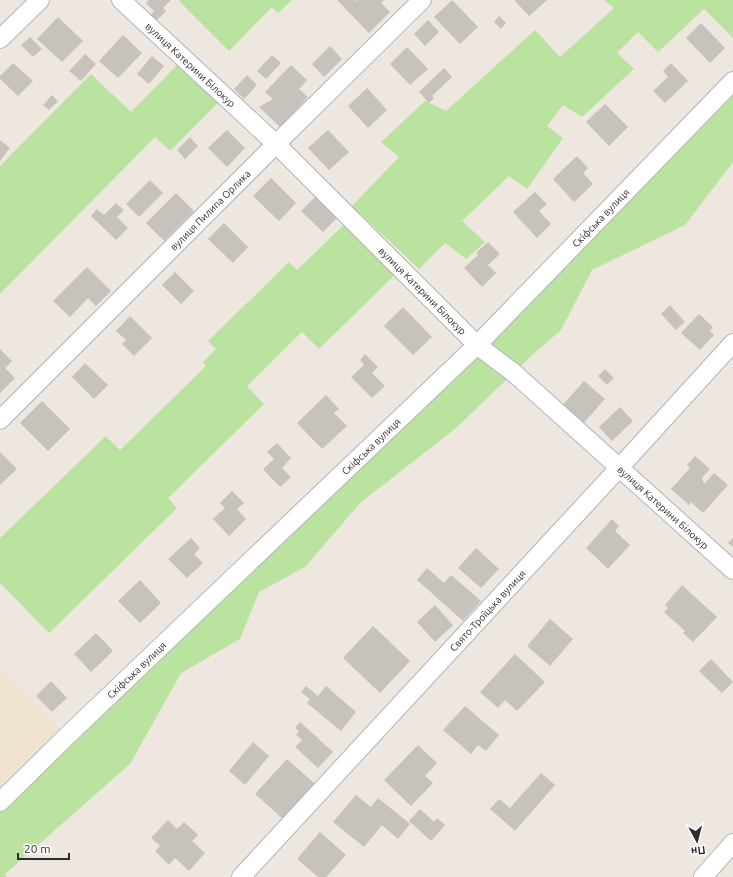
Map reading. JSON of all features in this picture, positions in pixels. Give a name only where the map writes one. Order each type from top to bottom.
[{"type":"street","points":[[0,39],[40,0]]},
{"type":"street","name":"вулиця Катерини Білокур","points":[[121,0],[276,144],[477,345],[514,373],[733,570]]},
{"type":"street","name":"вулиця Пилипа Орлика","points":[[0,420],[422,0]]},
{"type":"street","name":"Скіфська вулиця","points":[[0,802],[73,730],[477,345],[733,81]]},
{"type":"street","name":"Свято-Троїцька вулиця","points":[[241,877],[620,468],[733,343]]},
{"type":"street","points":[[702,877],[733,843]]},
{"type":"shaded area","points":[[0,669],[67,736],[0,802]]},
{"type":"green space","points":[[292,0],[278,13],[272,7],[229,51],[179,1]]},
{"type":"green space","points":[[604,0],[733,0],[733,38],[704,9],[658,52],[638,32],[617,53],[634,69],[582,117],[563,105],[547,126],[563,138],[527,189],[509,176],[462,221],[485,242],[466,259],[445,243],[419,269],[352,206],[399,157],[381,142],[425,101],[446,111],[535,30],[560,57],[614,8]]},
{"type":"green space","points":[[185,57],[225,96],[170,151],[155,137],[0,294],[0,166],[91,74],[131,112]]},
{"type":"green space","points":[[733,81],[733,162],[685,225],[592,270],[561,330],[530,357],[455,429],[360,503],[305,567],[259,592],[240,639],[181,673],[130,764],[5,874],[6,877],[0,877],[0,802]]},
{"type":"green space","points":[[353,216],[403,267],[319,349],[302,332],[247,386],[264,404],[168,498],[177,508],[49,633],[0,583],[0,538],[106,436],[120,450],[206,366],[203,362],[216,349],[208,341],[289,262],[297,270]]},
{"type":"building","points":[[149,0],[171,0],[163,8],[166,11],[155,22],[149,16],[154,11],[146,3]]},
{"type":"building","points":[[337,0],[384,0],[381,3],[390,12],[369,33]]},
{"type":"building","points":[[452,0],[478,27],[460,44],[434,17]]},
{"type":"building","points":[[547,0],[529,16],[515,1]]},
{"type":"building","points":[[499,16],[506,23],[501,29],[494,22]]},
{"type":"building","points":[[58,17],[83,41],[62,62],[37,39]]},
{"type":"building","points":[[428,20],[439,32],[425,46],[414,34]]},
{"type":"building","points":[[701,23],[725,48],[710,63],[686,38]]},
{"type":"building","points":[[123,35],[142,53],[118,78],[99,61]]},
{"type":"building","points":[[30,37],[42,49],[33,57],[21,45]]},
{"type":"building","points":[[330,46],[342,59],[324,77],[312,64]]},
{"type":"building","points":[[407,47],[428,69],[410,85],[390,64]]},
{"type":"building","points":[[85,54],[96,64],[81,81],[69,71]]},
{"type":"building","points":[[272,55],[281,63],[266,79],[257,71]]},
{"type":"building","points":[[152,56],[164,66],[149,84],[137,74]]},
{"type":"building","points":[[13,63],[33,81],[18,96],[0,79],[0,76]]},
{"type":"building","points":[[671,63],[688,81],[665,103],[653,91],[668,77],[663,71]]},
{"type":"building","points":[[291,65],[307,80],[299,89],[308,97],[280,127],[259,107],[273,99],[265,92]]},
{"type":"building","points":[[444,68],[452,77],[432,96],[434,98],[429,103],[419,92]]},
{"type":"building","points":[[247,75],[257,85],[244,99],[234,89]]},
{"type":"building","points":[[367,88],[387,110],[368,128],[348,106]]},
{"type":"building","points":[[52,95],[58,101],[49,110],[43,105]]},
{"type":"building","points":[[605,104],[628,127],[609,146],[586,122]]},
{"type":"building","points":[[227,130],[245,148],[227,167],[208,148]]},
{"type":"building","points":[[328,130],[349,152],[329,170],[308,148]]},
{"type":"building","points":[[190,137],[198,146],[185,159],[177,150]]},
{"type":"building","points":[[0,140],[10,148],[0,161]]},
{"type":"building","points":[[577,156],[588,168],[583,173],[593,184],[574,202],[553,179]]},
{"type":"building","points":[[271,178],[296,203],[279,221],[253,196]]},
{"type":"building","points":[[150,180],[163,193],[139,217],[126,204]]},
{"type":"building","points":[[535,192],[547,204],[539,211],[551,224],[537,238],[513,212]]},
{"type":"building","points":[[176,193],[194,211],[164,241],[146,223]]},
{"type":"building","points":[[318,194],[340,215],[323,232],[301,211]]},
{"type":"building","points":[[116,203],[124,210],[117,217],[128,228],[116,240],[91,216],[97,209],[104,215]]},
{"type":"building","points":[[224,223],[248,247],[233,263],[208,239]]},
{"type":"building","points":[[488,242],[500,254],[488,265],[496,273],[482,287],[464,268],[478,255],[476,253]]},
{"type":"building","points":[[87,267],[111,291],[96,306],[88,298],[70,317],[53,301]]},
{"type":"building","points":[[175,272],[194,291],[181,304],[162,285]]},
{"type":"building","points":[[670,305],[685,322],[676,330],[661,314]]},
{"type":"building","points":[[403,307],[432,337],[413,355],[384,326]]},
{"type":"building","points":[[699,314],[713,327],[710,331],[714,335],[700,350],[681,333]]},
{"type":"building","points":[[130,316],[152,338],[134,356],[122,344],[126,340],[116,331]]},
{"type":"building","points":[[0,349],[12,361],[5,368],[15,378],[0,393]]},
{"type":"building","points":[[365,354],[378,367],[372,373],[385,386],[372,398],[351,377],[364,365],[360,360]]},
{"type":"building","points":[[85,363],[108,385],[94,399],[72,377]]},
{"type":"building","points":[[605,369],[614,378],[607,385],[598,376]]},
{"type":"building","points":[[584,381],[605,399],[583,424],[562,406]]},
{"type":"building","points":[[326,395],[339,409],[334,413],[347,426],[322,449],[297,423]]},
{"type":"building","points":[[42,401],[70,429],[48,451],[20,423]]},
{"type":"building","points":[[620,407],[633,421],[612,441],[599,427]]},
{"type":"building","points":[[277,443],[291,458],[282,468],[291,477],[280,487],[263,469],[274,459],[267,452]]},
{"type":"building","points":[[0,452],[17,469],[0,485]]},
{"type":"building","points":[[695,456],[710,469],[702,478],[704,484],[714,473],[728,485],[703,513],[691,502],[689,505],[671,489],[690,468],[687,465]]},
{"type":"building","points":[[232,491],[244,503],[237,509],[246,519],[229,536],[213,519],[225,508],[220,503]]},
{"type":"building","points":[[612,519],[619,526],[615,531],[630,545],[608,569],[586,548]]},
{"type":"building","points":[[191,538],[200,548],[194,554],[203,563],[187,578],[168,559]]},
{"type":"building","points":[[733,538],[733,547],[728,543]]},
{"type":"building","points":[[476,548],[499,569],[481,588],[458,568]]},
{"type":"building","points":[[427,568],[444,583],[451,575],[481,601],[463,621],[417,580]]},
{"type":"building","points":[[140,580],[161,603],[140,623],[118,601]]},
{"type":"building","points":[[682,585],[717,617],[693,642],[683,633],[685,631],[664,612],[668,608],[665,605]]},
{"type":"building","points":[[435,605],[453,625],[435,642],[417,622]]},
{"type":"building","points":[[550,619],[573,639],[550,666],[527,646]]},
{"type":"building","points":[[373,626],[410,661],[380,693],[343,658]]},
{"type":"building","points":[[96,633],[113,651],[91,672],[74,654]]},
{"type":"building","points":[[515,654],[545,682],[517,711],[505,700],[498,708],[480,692]]},
{"type":"building","points":[[711,659],[733,682],[722,693],[699,671]]},
{"type":"building","points":[[51,681],[67,698],[52,712],[36,696]]},
{"type":"building","points":[[306,686],[318,696],[326,686],[356,712],[341,731],[307,703],[310,699],[301,692]]},
{"type":"building","points":[[465,706],[499,735],[486,751],[478,745],[471,754],[443,730]]},
{"type":"building","points":[[300,722],[333,752],[318,768],[295,747],[302,740],[296,735],[299,731],[295,728]]},
{"type":"building","points":[[253,742],[269,756],[245,785],[229,771]]},
{"type":"building","points":[[418,745],[437,763],[425,776],[433,783],[411,806],[384,780]]},
{"type":"building","points":[[287,759],[315,784],[283,819],[255,794]]},
{"type":"building","points":[[541,773],[555,785],[515,831],[490,809],[499,799],[510,808]]},
{"type":"building","points":[[356,795],[371,807],[378,798],[410,824],[398,839],[382,825],[364,847],[333,822]]},
{"type":"building","points":[[420,809],[434,822],[437,818],[445,825],[431,841],[409,821]]},
{"type":"building","points":[[168,820],[177,829],[184,822],[198,835],[192,841],[205,853],[189,871],[175,858],[169,865],[155,851],[160,846],[151,838]]},
{"type":"building","points":[[320,832],[346,855],[326,877],[318,877],[297,859]]}]
